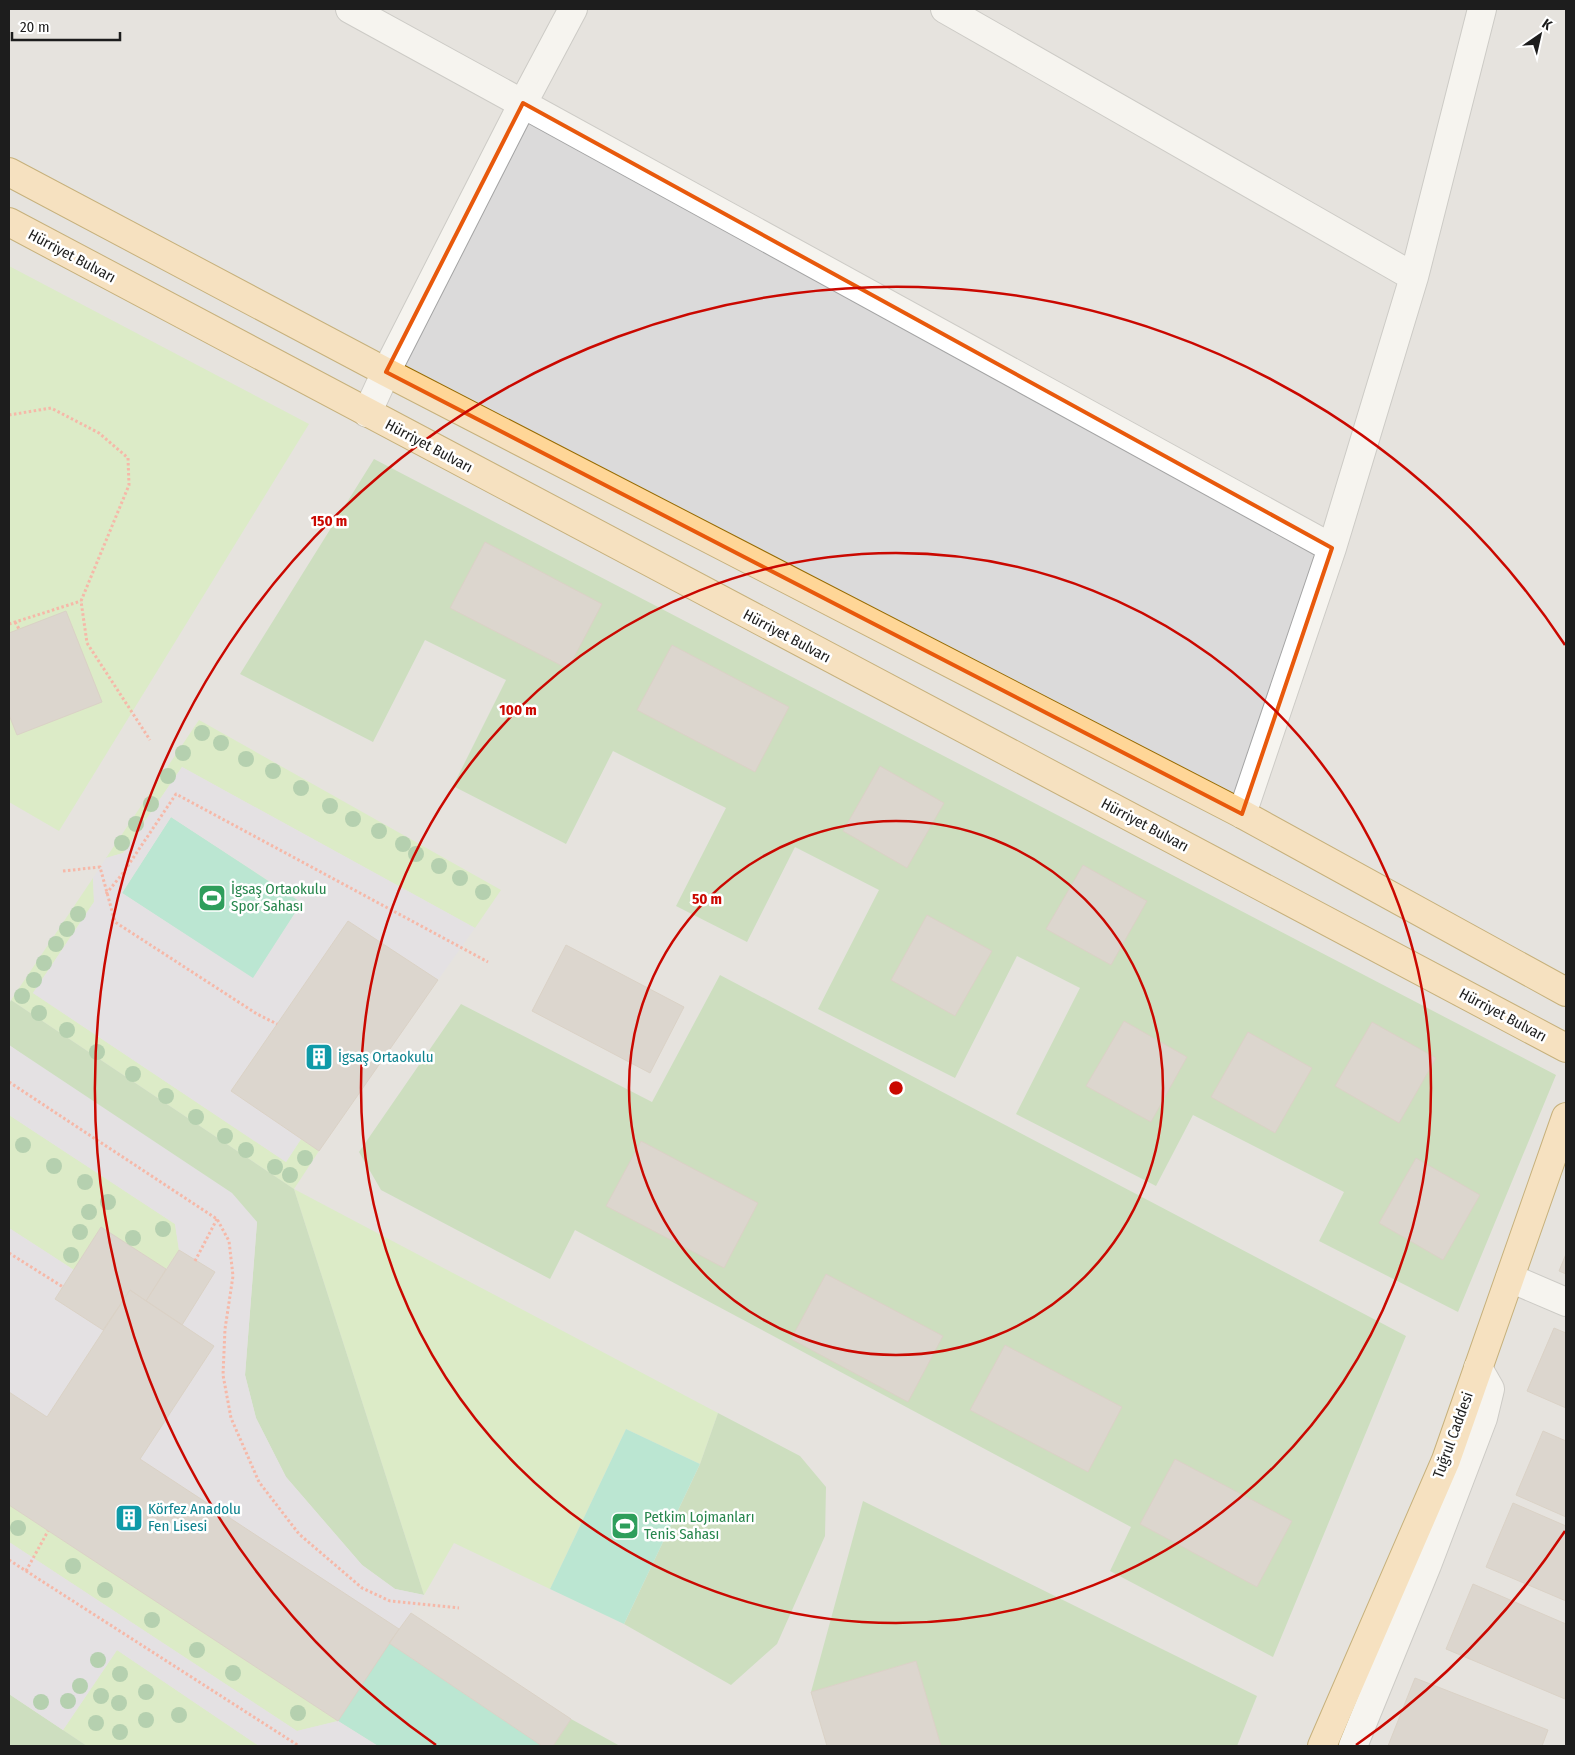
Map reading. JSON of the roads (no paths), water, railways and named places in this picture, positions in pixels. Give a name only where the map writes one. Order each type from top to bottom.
[{"type":"main road","points":[[9,172],[386,372],[1242,814],[1566,992]]},
{"type":"main road","name":"Hürriyet Bulvarı","points":[[9,222],[1566,1048]]},
{"type":"main road","name":"Tuğrul Caddesi","points":[[1322,1746],[1446,1460],[1566,1117]]},
{"type":"street","points":[[350,9],[1332,548]]},
{"type":"street","points":[[367,413],[523,103],[573,9]]},
{"type":"street","points":[[945,9],[1414,277]]},
{"type":"street","points":[[1242,814],[1332,548],[1414,277],[1482,9]]},
{"type":"street","points":[[1510,1278],[1566,1302]]},
{"type":"street","points":[[1353,1746],[1427,1565],[1483,1418],[1490,1389],[1478,1368]]},
{"type":"place","name":"İgsaş Ortaokulu Spor Sahası","points":[[212,898]]},
{"type":"place","name":"İgsaş Ortaokulu","points":[[319,1057]]},
{"type":"place","name":"Körfez Anadolu Fen Lisesi","points":[[129,1518]]},
{"type":"place","name":"Petkim Lojmanları Tenis Sahası","points":[[625,1526]]}]
